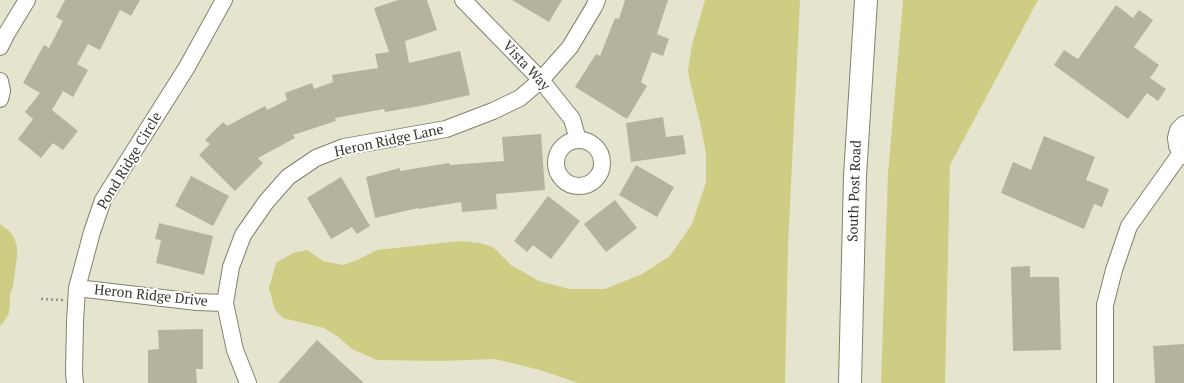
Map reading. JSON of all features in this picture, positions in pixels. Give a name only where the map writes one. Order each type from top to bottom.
[{"type":"street","points":[[0,47],[27,0]]},
{"type":"street","name":"Pond Ridge Circle","points":[[75,383],[75,322],[77,288],[92,232],[103,200],[187,67],[222,0]]},
{"type":"street","name":"Vista Way","points":[[463,0],[541,80],[572,119],[578,140]]},
{"type":"street","name":"Heron Ridge Lane","points":[[248,383],[235,350],[225,303],[231,267],[243,235],[266,202],[288,176],[316,158],[344,147],[446,129],[493,111],[520,98],[541,80],[570,47],[597,0]]},
{"type":"street","name":"South Post Road","points":[[850,383],[854,176],[866,0]]},
{"type":"street","points":[[0,81],[2,91],[0,99]]},
{"type":"street","points":[[1105,383],[1105,305],[1114,270],[1129,226],[1183,154],[1177,146],[1176,138],[1178,130],[1184,124]]},
{"type":"street","name":"Heron Ridge Drive","points":[[77,288],[197,302],[225,303]]},
{"type":"path","points":[[41,299],[64,300]]},
{"type":"shaded area","points":[[705,0],[800,0],[788,246],[785,383],[578,383],[540,370],[495,359],[440,361],[377,360],[352,349],[337,336],[324,328],[283,318],[275,310],[269,288],[276,263],[293,253],[307,250],[323,261],[343,265],[377,250],[460,241],[479,243],[493,247],[511,265],[539,281],[569,289],[605,289],[642,274],[670,256],[692,224],[706,182],[706,153],[688,71],[692,45]]},
{"type":"shaded area","points":[[903,0],[1038,0],[950,165],[945,383],[881,383],[888,173]]},
{"type":"shaded area","points":[[0,224],[14,237],[17,247],[17,256],[13,286],[10,295],[9,313],[0,326]]},
{"type":"building","points":[[65,0],[140,0],[131,16],[120,10],[100,50],[88,44],[77,64],[88,70],[73,97],[63,91],[52,110],[78,131],[63,150],[53,143],[41,158],[18,139],[33,119],[25,112],[40,93],[23,83],[44,45],[49,48],[63,21],[56,17]]},
{"type":"building","points":[[398,0],[427,0],[437,30],[405,41],[409,63],[460,51],[470,95],[385,112],[384,109],[335,118],[336,121],[293,135],[295,138],[258,158],[263,163],[235,191],[199,155],[210,144],[205,140],[223,122],[227,126],[265,106],[267,110],[287,100],[285,93],[312,83],[314,89],[333,82],[332,75],[378,68],[375,54],[389,52],[374,8]]},
{"type":"building","points":[[512,0],[562,0],[549,22]]},
{"type":"building","points":[[625,0],[668,0],[657,34],[669,39],[663,56],[652,52],[641,82],[647,86],[627,119],[575,87],[596,54],[600,56],[615,18],[619,19]]},
{"type":"building","points":[[1116,5],[1133,18],[1139,10],[1153,20],[1134,47],[1159,65],[1150,78],[1166,89],[1158,101],[1147,93],[1128,119],[1054,65],[1064,50],[1078,59]]},
{"type":"building","points":[[663,117],[666,137],[683,135],[686,154],[631,162],[626,123]]},
{"type":"building","points":[[541,134],[545,190],[496,194],[497,209],[462,212],[461,202],[418,208],[375,218],[366,177],[400,168],[400,171],[449,163],[450,165],[504,161],[502,137]]},
{"type":"building","points":[[1044,136],[1095,157],[1086,180],[1109,189],[1102,207],[1094,204],[1084,229],[1001,193],[1013,162],[1031,170]]},
{"type":"building","points":[[636,165],[674,187],[657,217],[619,195]]},
{"type":"building","points":[[191,176],[229,196],[213,226],[175,206]]},
{"type":"building","points":[[341,177],[370,226],[357,234],[352,227],[331,239],[307,198]]},
{"type":"building","points":[[548,196],[580,221],[551,259],[533,245],[527,252],[514,241]]},
{"type":"building","points":[[615,200],[637,228],[606,252],[584,224]]},
{"type":"building","points":[[159,223],[213,236],[204,275],[156,263],[161,240],[155,239]]},
{"type":"building","points":[[1030,266],[1030,277],[1059,277],[1061,350],[1013,351],[1011,267]]},
{"type":"building","points":[[203,329],[203,369],[196,369],[197,383],[148,383],[148,350],[159,349],[158,330]]},
{"type":"building","points":[[317,340],[364,383],[278,383]]},
{"type":"building","points":[[1184,344],[1184,383],[1155,383],[1153,346]]}]
